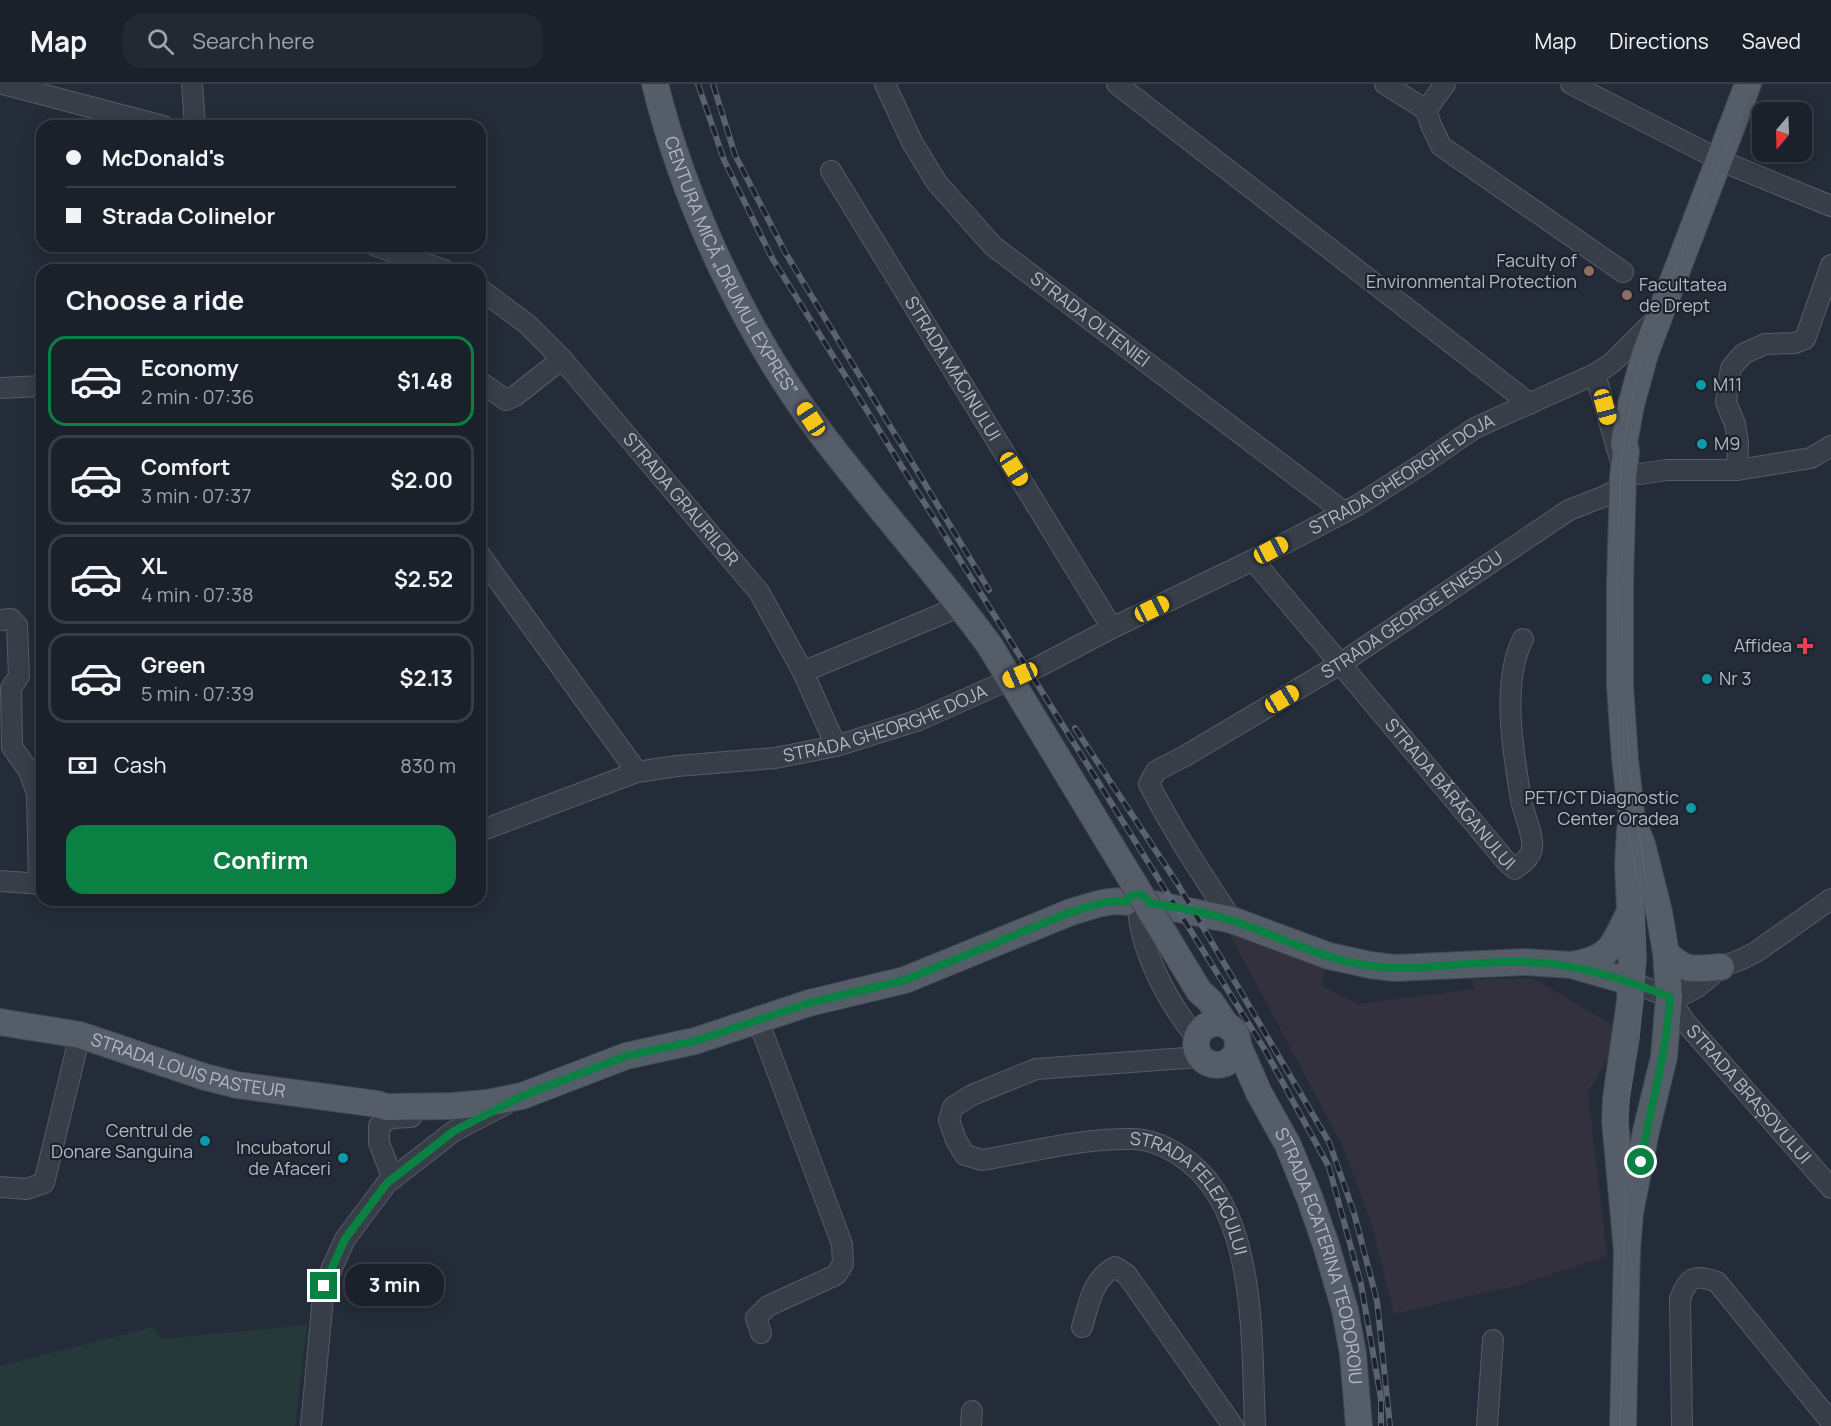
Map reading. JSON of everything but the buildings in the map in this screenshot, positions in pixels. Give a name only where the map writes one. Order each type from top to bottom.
[{"type":"main road","name":"CENTURA MICĂ „DRUMUL EXPRES”","points":[[655,84],[694,204],[744,314],[780,373],[822,434],[961,606],[990,646],[1199,991],[1214,1006],[1214,1040]]},
{"type":"main road","points":[[1624,467],[1634,439],[1659,343],[1725,162],[1748,84]]},
{"type":"main road","points":[[1623,1426],[1630,1212],[1664,1057],[1650,990],[1632,953],[1629,912],[1629,845],[1632,820],[1620,686],[1624,443],[1639,372],[1660,316],[1725,162],[1766,84]]},
{"type":"main road","points":[[1627,1251],[1615,1121],[1616,1098],[1630,1001],[1650,990],[1666,953],[1642,844],[1632,820]]},
{"type":"main road","name":"STRADA LOUIS PASTEUR","points":[[0,1022],[80,1035],[205,1077],[237,1085],[453,1117],[487,1103],[522,1096],[626,1056],[695,1041],[809,1003],[905,980],[1071,912],[1117,901],[1138,907],[1232,920],[1329,957],[1370,966],[1404,968],[1526,962],[1571,965],[1650,990]]},
{"type":"main road","points":[[1571,965],[1590,962],[1605,954],[1616,940],[1629,912]]},
{"type":"main road","points":[[1666,953],[1679,965],[1691,970],[1721,967]]},
{"type":"main road","name":"STRADA ECATERINA TEODOROIU","points":[[1214,1040],[1259,1093],[1288,1145],[1310,1199],[1345,1310],[1353,1354],[1359,1426]]},
{"type":"main road","name":"STRADA LOUIS PASTEUR","points":[[377,1104],[395,1097],[487,1090],[507,1091],[522,1096]]},
{"type":"street","points":[[3,84],[139,120]]},
{"type":"street","points":[[192,84],[195,120]]},
{"type":"street","name":"STRADA OLTENIEI","points":[[885,84],[912,142],[937,183],[993,246],[1344,512]]},
{"type":"street","points":[[1117,84],[1530,404]]},
{"type":"street","points":[[1385,84],[1426,110],[1441,146],[1623,272]]},
{"type":"street","points":[[1426,110],[1445,84]]},
{"type":"street","points":[[1571,84],[1725,162],[1831,206]]},
{"type":"street","name":"STRADA MĂCINULUI","points":[[831,171],[1112,628]]},
{"type":"street","points":[[393,252],[427,264]]},
{"type":"street","points":[[1737,470],[1738,443],[1735,424],[1726,402],[1731,368],[1743,354],[1765,344],[1795,343],[1805,339],[1831,265]]},
{"type":"street","name":"STRADA GRAURILOR","points":[[486,293],[527,324],[562,359],[759,592],[803,672],[836,746]]},
{"type":"street","name":"STRADA GHEORGHE DOJA","points":[[486,829],[637,772],[677,766],[775,758],[836,746],[919,720],[1040,666],[1344,512],[1415,469],[1475,428],[1595,374],[1612,363],[1660,316]]},
{"type":"street","points":[[486,386],[506,400],[515,396],[562,359]]},
{"type":"street","points":[[1595,374],[1624,467],[1640,474],[1666,470],[1737,470],[1810,458],[1831,446]]},
{"type":"street","points":[[0,388],[36,386]]},
{"type":"street","name":"STRADA GEORGE ENESCU","points":[[1232,920],[1187,851],[1155,796],[1149,784],[1156,771],[1340,664],[1569,510],[1620,488],[1624,467]]},
{"type":"street","name":"STRADA BĂRĂGANULUI","points":[[1252,560],[1515,869],[1528,858],[1533,844],[1521,800],[1511,718],[1512,680],[1517,651],[1523,639]]},
{"type":"street","points":[[486,563],[637,772]]},
{"type":"street","points":[[803,672],[961,606]]},
{"type":"street","points":[[0,620],[11,619],[17,625],[19,676],[11,688],[12,747],[29,771],[36,791]]},
{"type":"street","points":[[0,881],[36,884]]},
{"type":"street","points":[[1650,990],[1682,995],[1696,988],[1721,967],[1756,952],[1831,899]]},
{"type":"street","name":"STRADA ECATERINA TEODOROIU","points":[[1138,907],[1148,953],[1166,991],[1176,1006],[1214,1040]]},
{"type":"street","name":"STRADA BRAȘOVULUI","points":[[1650,990],[1685,1022],[1831,1188]]},
{"type":"street","points":[[758,1020],[842,1244],[843,1264],[836,1275],[768,1306],[756,1318],[761,1333]]},
{"type":"street","points":[[0,1187],[26,1189],[45,1183],[80,1035]]},
{"type":"street","name":"STRADA FELEACULUI","points":[[1214,1040],[1036,1069],[972,1095],[953,1107],[949,1120],[956,1140],[965,1155],[982,1160],[1090,1141],[1134,1139],[1166,1147],[1185,1158],[1203,1174],[1221,1201],[1239,1244],[1248,1287],[1256,1426]]},
{"type":"street","points":[[393,1179],[379,1143],[379,1126],[390,1118],[453,1117]]},
{"type":"street","points":[[311,1426],[324,1286],[345,1239],[387,1183],[453,1117]]},
{"type":"street","points":[[1082,1327],[1094,1288],[1104,1273],[1115,1267],[1127,1275],[1233,1426]]},
{"type":"street","points":[[1682,1426],[1680,1299],[1688,1282],[1695,1277],[1705,1277],[1717,1282],[1831,1422]]},
{"type":"street","points":[[1487,1426],[1493,1341]]},
{"type":"shaded area","points":[[1228,931],[1325,967],[1322,986],[1358,1004],[1474,989],[1472,979],[1533,978],[1624,1032],[1588,1092],[1607,1256],[1519,1285],[1394,1314],[1371,1222],[1342,1145]]},
{"type":"shaded area","points":[[307,1325],[295,1426],[0,1426],[0,1366],[154,1327],[161,1339]]},
{"type":"tram line","points":[[1620,1426],[1627,1126],[1639,1038],[1646,959],[1644,913],[1622,798],[1619,762],[1617,571],[1621,463],[1633,393],[1643,355],[1663,298],[1753,84]]},
{"type":"tram line","points":[[1625,707],[1632,785],[1647,886]]},
{"type":"railway","points":[[698,84],[724,160],[772,258],[1265,1050],[1329,1167],[1361,1284],[1381,1399],[1381,1426]]},
{"type":"railway","points":[[713,84],[735,155],[785,252],[989,590]]},
{"type":"railway","points":[[1075,728],[1177,883],[1329,1142],[1354,1213],[1377,1301],[1390,1426]]},
{"type":"place","name":"Faculty of Environmental Protection","points":[[1589,271]]},
{"type":"place","name":"Facultatea de Drept","points":[[1627,295]]},
{"type":"place","name":"M11","points":[[1701,385]]},
{"type":"place","name":"M9","points":[[1702,444]]},
{"type":"place","name":"Affidea","points":[[1805,646]]},
{"type":"place","name":"Nr 3","points":[[1707,679]]},
{"type":"place","name":"PET/CT Diagnostic Center Oradea","points":[[1691,808]]},
{"type":"place","name":"Centrul de Donare Sanguina","points":[[205,1141]]},
{"type":"place","name":"Incubatorul de Afaceri","points":[[343,1158]]},
{"type":"route","points":[[324,1286],[345,1239],[387,1183],[454,1131],[522,1096],[626,1056],[695,1041],[809,1003],[905,980],[1071,912],[1099,904],[1126,902],[1129,897],[1137,894],[1144,896],[1149,903],[1232,920],[1329,957],[1370,966],[1395,968],[1497,962],[1571,965],[1631,982],[1670,997],[1664,1057],[1653,1097],[1641,1162]]}]
